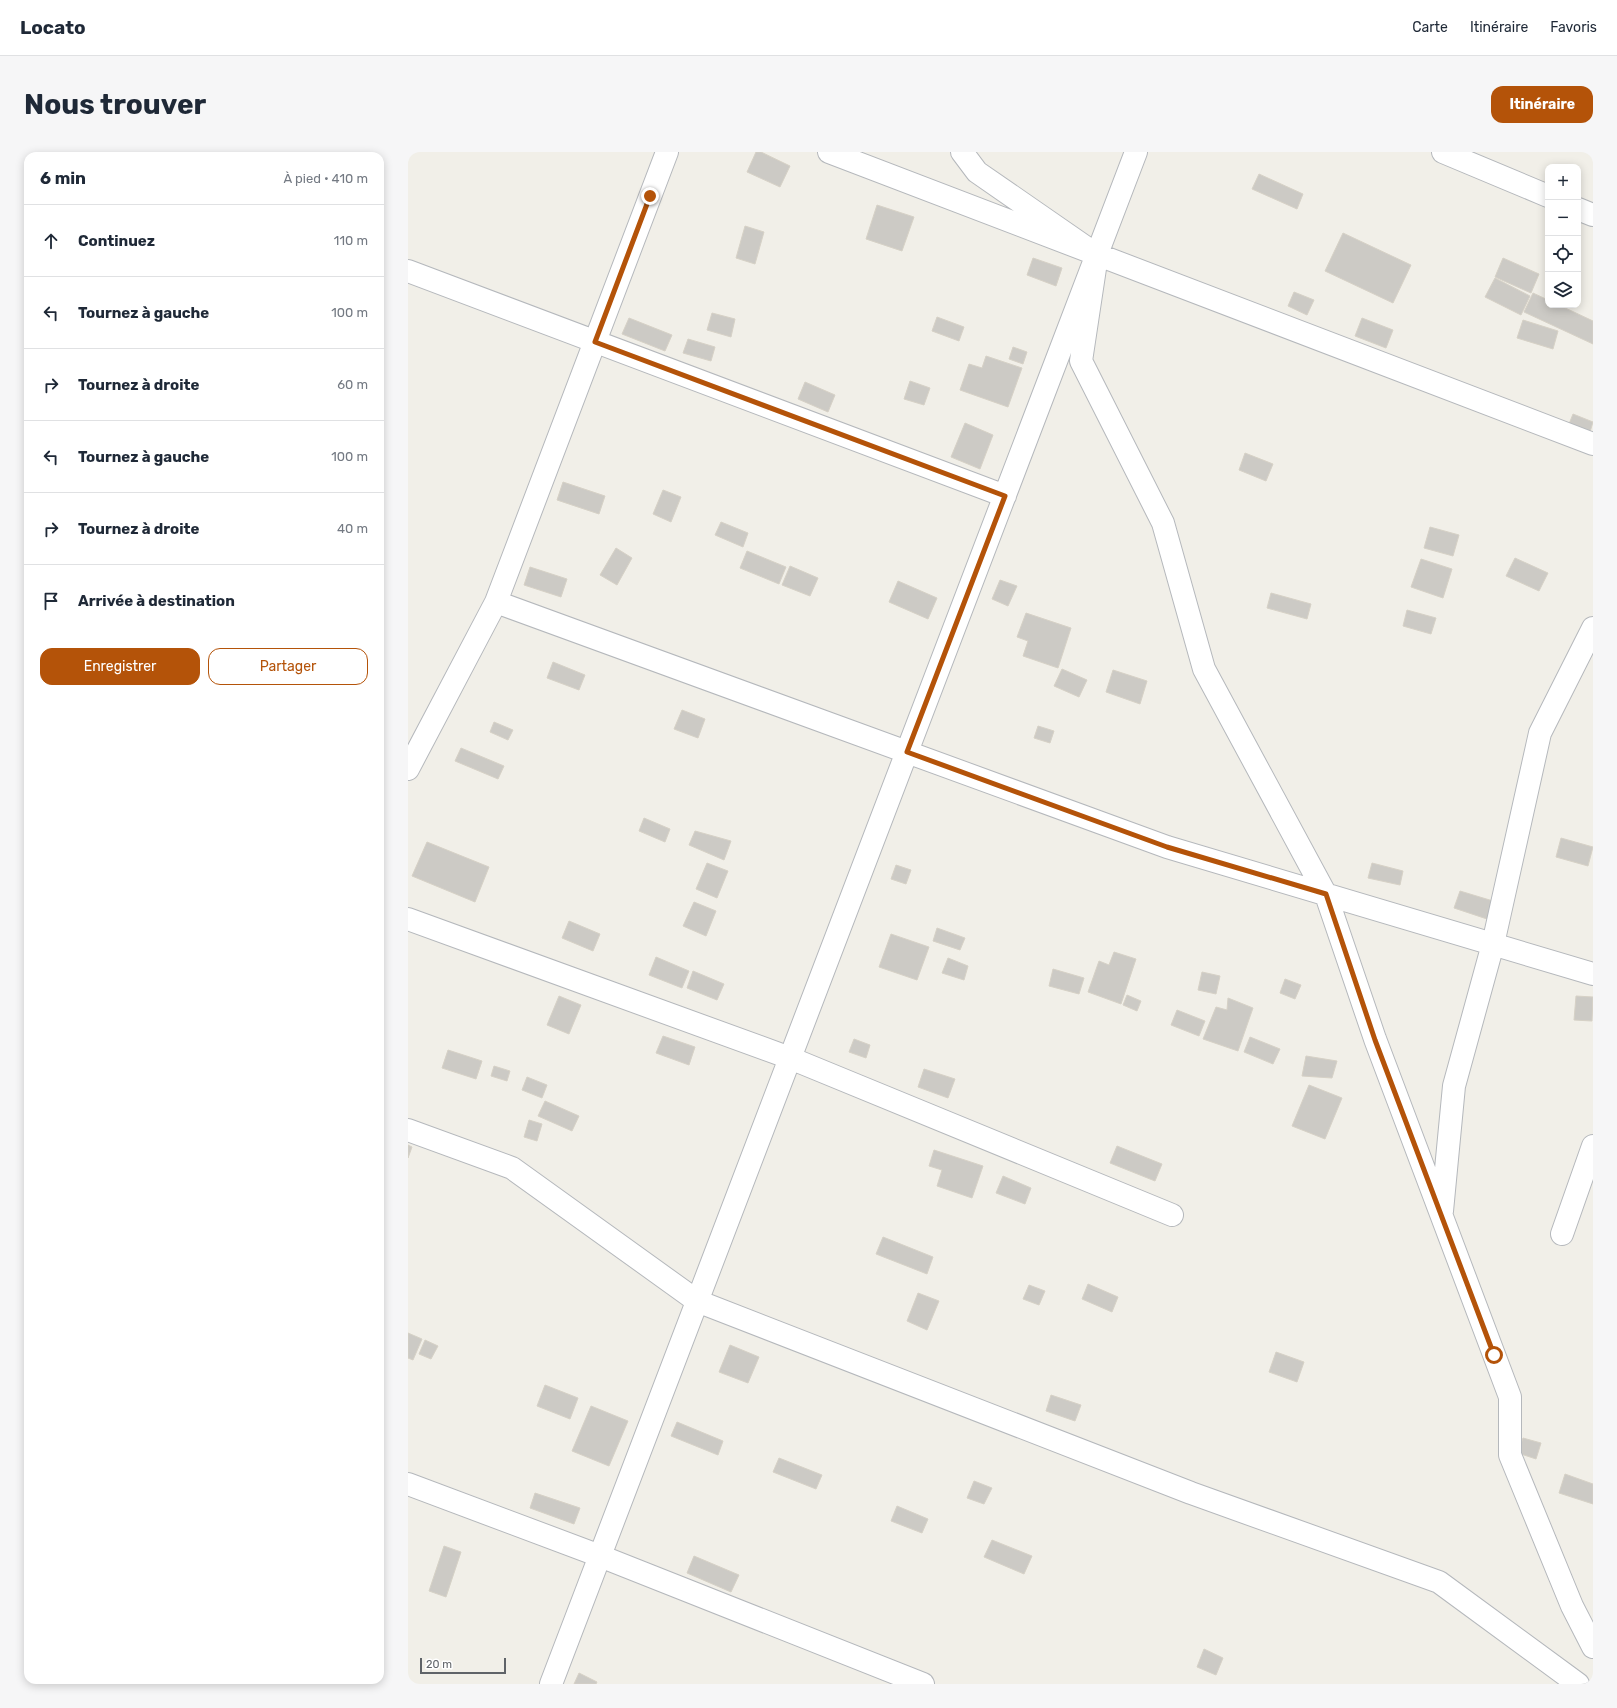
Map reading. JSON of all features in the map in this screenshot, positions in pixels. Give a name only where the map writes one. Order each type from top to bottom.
[{"type":"street","points":[[408,769],[496,602],[667,152]]},
{"type":"street","points":[[829,152],[1593,444]]},
{"type":"street","points":[[962,152],[977,172],[1097,254]]},
{"type":"street","points":[[551,1684],[1136,152]]},
{"type":"street","points":[[1443,152],[1545,195]]},
{"type":"street","points":[[1581,210],[1593,215]]},
{"type":"street","points":[[1097,254],[1081,361],[1163,524],[1204,669],[1326,894],[1375,1040],[1510,1397],[1510,1455],[1572,1606],[1593,1647]]},
{"type":"street","points":[[408,271],[1005,496]]},
{"type":"street","points":[[496,602],[1167,847],[1593,974]]},
{"type":"street","points":[[1441,1216],[1454,1086],[1493,944],[1540,733],[1593,628]]},
{"type":"street","points":[[408,919],[790,1058],[1172,1214]]},
{"type":"street","points":[[408,1130],[512,1168],[697,1301],[1191,1492],[1439,1582],[1578,1684]]},
{"type":"street","points":[[1562,1234],[1593,1146]]},
{"type":"street","points":[[408,1484],[600,1556],[923,1684]]},
{"type":"building","points":[[756,152],[761,152],[790,166],[780,187],[747,172]]},
{"type":"building","points":[[1259,174],[1303,194],[1297,209],[1252,189]]},
{"type":"building","points":[[877,205],[914,217],[902,251],[866,239]]},
{"type":"building","points":[[745,226],[764,232],[755,264],[736,258]]},
{"type":"building","points":[[1343,233],[1411,265],[1393,303],[1325,271]]},
{"type":"building","points":[[1033,258],[1062,268],[1056,286],[1027,275]]},
{"type":"building","points":[[1503,258],[1539,274],[1531,293],[1495,277]]},
{"type":"building","points":[[1495,278],[1530,296],[1521,315],[1485,297]]},
{"type":"building","points":[[1294,292],[1314,300],[1307,315],[1288,306]]},
{"type":"building","points":[[1533,293],[1545,299],[1545,308],[1565,308],[1593,321],[1593,344],[1524,312]]},
{"type":"building","points":[[712,313],[735,319],[731,337],[707,330]]},
{"type":"building","points":[[937,317],[964,327],[959,341],[932,331]]},
{"type":"building","points":[[629,318],[672,335],[665,351],[622,334]]},
{"type":"building","points":[[1362,318],[1393,330],[1386,348],[1355,336]]},
{"type":"building","points":[[1523,320],[1558,331],[1553,349],[1517,338]]},
{"type":"building","points":[[688,339],[715,347],[711,361],[683,353]]},
{"type":"building","points":[[1013,347],[1027,352],[1023,364],[1009,359]]},
{"type":"building","points":[[986,356],[1022,368],[1008,407],[960,390],[969,364],[982,368]]},
{"type":"building","points":[[910,381],[930,388],[924,405],[904,399]]},
{"type":"building","points":[[805,382],[835,395],[828,412],[798,399]]},
{"type":"building","points":[[1573,414],[1593,422],[1590,432],[1569,424]]},
{"type":"building","points":[[965,423],[993,435],[980,469],[951,457]]},
{"type":"building","points":[[1245,453],[1273,464],[1266,481],[1239,470]]},
{"type":"building","points":[[563,482],[605,496],[599,514],[557,500]]},
{"type":"building","points":[[663,490],[681,497],[671,522],[653,514]]},
{"type":"building","points":[[721,522],[748,533],[743,547],[715,535]]},
{"type":"building","points":[[1430,527],[1459,535],[1453,556],[1424,548]]},
{"type":"building","points":[[616,548],[632,558],[617,585],[600,575]]},
{"type":"building","points":[[747,551],[786,567],[779,584],[740,568]]},
{"type":"building","points":[[1515,558],[1548,573],[1539,591],[1506,576]]},
{"type":"building","points":[[1421,559],[1452,569],[1443,598],[1411,587]]},
{"type":"building","points":[[790,566],[818,578],[810,596],[782,585]]},
{"type":"building","points":[[530,567],[567,579],[561,597],[524,585]]},
{"type":"building","points":[[1000,580],[1017,586],[1008,606],[992,599]]},
{"type":"building","points":[[898,581],[937,598],[928,619],[889,602]]},
{"type":"building","points":[[1271,593],[1311,604],[1307,619],[1267,608]]},
{"type":"building","points":[[1407,610],[1436,618],[1431,634],[1403,626]]},
{"type":"building","points":[[1026,613],[1071,628],[1058,668],[1023,656],[1028,641],[1017,637]]},
{"type":"building","points":[[553,662],[585,675],[579,690],[547,678]]},
{"type":"building","points":[[1062,669],[1087,680],[1079,697],[1054,686]]},
{"type":"building","points":[[1113,670],[1147,681],[1140,704],[1106,692]]},
{"type":"building","points":[[682,710],[705,719],[698,738],[674,729]]},
{"type":"building","points":[[494,722],[513,730],[508,740],[490,732]]},
{"type":"building","points":[[1038,726],[1054,731],[1050,743],[1034,738]]},
{"type":"building","points":[[461,748],[504,766],[498,779],[455,761]]},
{"type":"building","points":[[644,818],[670,829],[665,842],[639,831]]},
{"type":"building","points":[[695,831],[731,841],[724,860],[689,845]]},
{"type":"building","points":[[1561,838],[1593,847],[1588,866],[1556,857]]},
{"type":"building","points":[[427,842],[489,867],[475,902],[412,876]]},
{"type":"building","points":[[707,863],[728,871],[717,898],[696,889]]},
{"type":"building","points":[[1372,863],[1403,871],[1400,885],[1368,878]]},
{"type":"building","points":[[896,865],[911,870],[906,884],[891,879]]},
{"type":"building","points":[[1460,891],[1493,901],[1487,919],[1454,908]]},
{"type":"building","points":[[694,902],[716,911],[706,936],[683,926]]},
{"type":"building","points":[[569,921],[600,934],[593,951],[562,938]]},
{"type":"building","points":[[937,928],[965,938],[960,950],[933,941]]},
{"type":"building","points":[[891,934],[929,947],[917,980],[879,967]]},
{"type":"building","points":[[1114,952],[1136,959],[1121,1004],[1088,992],[1099,961],[1109,965]]},
{"type":"building","points":[[656,957],[689,971],[682,988],[649,975]]},
{"type":"building","points":[[948,958],[968,966],[964,980],[942,973]]},
{"type":"building","points":[[1053,969],[1084,978],[1079,994],[1049,986]]},
{"type":"building","points":[[693,971],[724,984],[717,1000],[687,988]]},
{"type":"building","points":[[1202,972],[1220,976],[1216,994],[1198,990]]},
{"type":"building","points":[[1285,979],[1301,985],[1295,999],[1280,993]]},
{"type":"building","points":[[1127,995],[1141,1001],[1137,1011],[1123,1005]]},
{"type":"building","points":[[559,996],[581,1005],[569,1034],[547,1025]]},
{"type":"building","points":[[1576,996],[1593,997],[1592,1021],[1574,1020]]},
{"type":"building","points":[[1228,998],[1253,1008],[1238,1051],[1203,1039],[1216,1007],[1227,1010]]},
{"type":"building","points":[[1177,1010],[1205,1021],[1199,1036],[1171,1025]]},
{"type":"building","points":[[663,1036],[695,1047],[689,1065],[656,1053]]},
{"type":"building","points":[[1250,1037],[1280,1049],[1273,1064],[1244,1052]]},
{"type":"building","points":[[854,1039],[870,1045],[866,1058],[849,1052]]},
{"type":"building","points":[[448,1050],[482,1061],[476,1079],[442,1068]]},
{"type":"building","points":[[1306,1056],[1337,1061],[1332,1078],[1302,1076]]},
{"type":"building","points":[[494,1066],[510,1071],[507,1081],[491,1076]]},
{"type":"building","points":[[924,1069],[955,1079],[948,1098],[918,1087]]},
{"type":"building","points":[[527,1077],[547,1085],[542,1098],[522,1090]]},
{"type":"building","points":[[1309,1085],[1342,1098],[1325,1139],[1292,1126]]},
{"type":"building","points":[[545,1101],[579,1116],[572,1131],[538,1116]]},
{"type":"building","points":[[529,1120],[542,1124],[537,1141],[524,1137]]},
{"type":"building","points":[[408,1145],[412,1147],[408,1158]]},
{"type":"building","points":[[1117,1146],[1162,1164],[1155,1181],[1110,1163]]},
{"type":"building","points":[[934,1150],[983,1166],[972,1198],[937,1186],[942,1170],[929,1166]]},
{"type":"building","points":[[1003,1176],[1031,1188],[1025,1204],[996,1193]]},
{"type":"building","points":[[883,1237],[933,1257],[927,1274],[876,1254]]},
{"type":"building","points":[[1088,1284],[1118,1297],[1112,1312],[1082,1299]]},
{"type":"building","points":[[1029,1285],[1045,1291],[1039,1305],[1023,1299]]},
{"type":"building","points":[[918,1293],[939,1301],[927,1330],[907,1321]]},
{"type":"building","points":[[408,1333],[422,1339],[413,1360],[408,1358]]},
{"type":"building","points":[[425,1340],[438,1346],[431,1359],[419,1354]]},
{"type":"building","points":[[730,1345],[759,1357],[748,1383],[719,1372]]},
{"type":"building","points":[[1276,1352],[1304,1362],[1297,1382],[1269,1372]]},
{"type":"building","points":[[545,1385],[578,1398],[570,1419],[537,1406]]},
{"type":"building","points":[[1051,1395],[1081,1405],[1075,1421],[1046,1411]]},
{"type":"building","points":[[591,1406],[628,1421],[609,1466],[572,1451]]},
{"type":"building","points":[[677,1422],[723,1441],[718,1455],[671,1436]]},
{"type":"building","points":[[1523,1438],[1541,1443],[1536,1459],[1518,1453]]},
{"type":"building","points":[[779,1458],[822,1475],[816,1489],[773,1472]]},
{"type":"building","points":[[1565,1474],[1593,1484],[1593,1504],[1559,1493]]},
{"type":"building","points":[[974,1481],[992,1488],[984,1504],[967,1498]]},
{"type":"building","points":[[535,1493],[580,1508],[574,1524],[530,1508]]},
{"type":"building","points":[[897,1506],[928,1519],[922,1533],[891,1521]]},
{"type":"building","points":[[992,1540],[1032,1556],[1024,1574],[984,1557]]},
{"type":"building","points":[[444,1546],[461,1552],[446,1597],[429,1591]]},
{"type":"building","points":[[694,1556],[739,1575],[731,1592],[687,1573]]},
{"type":"building","points":[[1204,1649],[1223,1658],[1216,1675],[1197,1667]]},
{"type":"building","points":[[579,1673],[597,1682],[596,1684],[574,1684]]},
{"type":"route","points":[[650,196],[595,342],[1005,496],[907,752],[1167,847],[1326,894],[1375,1040],[1494,1355]]}]
